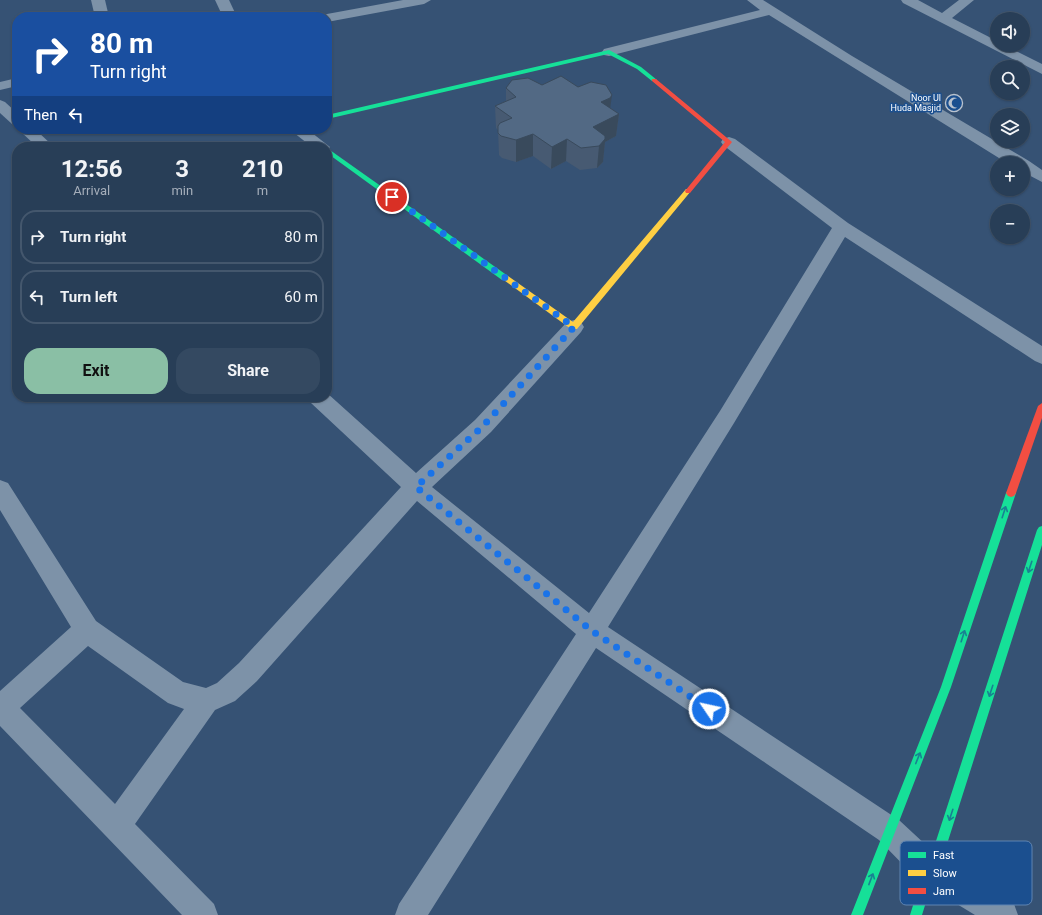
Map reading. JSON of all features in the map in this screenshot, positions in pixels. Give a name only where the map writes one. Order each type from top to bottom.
[{"type":"street","points":[[98,0],[101,12]]},
{"type":"street","points":[[222,0],[228,12]]},
{"type":"street","points":[[332,17],[424,0]]},
{"type":"street","points":[[754,0],[1008,156]]},
{"type":"street","points":[[908,0],[1042,70]]},
{"type":"street","points":[[943,19],[967,0]]},
{"type":"street","points":[[332,116],[609,52],[770,11]]},
{"type":"street","points":[[609,52],[639,68],[729,142],[842,227],[1042,356]]},
{"type":"street","points":[[0,86],[12,83]]},
{"type":"street","points":[[0,105],[12,116]]},
{"type":"street","points":[[32,134],[40,142]]},
{"type":"street","points":[[304,134],[315,142]]},
{"type":"street","points":[[116,826],[206,701],[226,692],[248,672],[416,487],[483,426],[574,327],[729,142]]},
{"type":"street","points":[[332,154],[574,327]]},
{"type":"street","points":[[1030,169],[1042,177]]},
{"type":"street","points":[[410,915],[727,417],[842,227]]},
{"type":"street","points":[[323,402],[416,487],[592,631],[889,830],[900,841]]},
{"type":"street","points":[[857,915],[946,687],[1022,459],[1042,406]]},
{"type":"street","points":[[0,490],[87,630],[177,694],[206,701]]},
{"type":"street","points":[[942,841],[1042,530]]},
{"type":"street","points":[[87,630],[1,709],[203,915]]},
{"type":"street","points":[[916,915],[919,905]]},
{"type":"street","points":[[987,905],[1003,915]]},
{"type":"building","points":[[561,76],[578,87],[591,82],[606,85],[612,95],[610,98],[601,102],[619,114],[593,127],[605,136],[605,139],[599,146],[581,148],[567,139],[552,147],[533,134],[516,140],[501,136],[498,133],[498,126],[500,123],[512,118],[495,106],[516,97],[506,88],[512,80],[528,78],[542,85]]},
{"type":"traffic: fast","points":[[332,116],[609,52],[639,68],[654,80]]},
{"type":"traffic: fast","points":[[332,154],[505,278]]},
{"type":"traffic: fast","points":[[857,915],[946,687],[1011,493]]},
{"type":"traffic: fast","points":[[942,841],[1042,530]]},
{"type":"traffic: fast","points":[[916,915],[919,905]]},
{"type":"traffic: slow","points":[[505,278],[574,327],[688,191]]},
{"type":"traffic: jam","points":[[654,80],[729,142],[688,191]]},
{"type":"traffic: jam","points":[[1011,493],[1042,406]]},
{"type":"place","name":"Noor Ul Huda Masjid","points":[[954,103]]},
{"type":"route","points":[[392,197],[574,327],[483,426],[416,487],[592,631],[709,709]]}]
